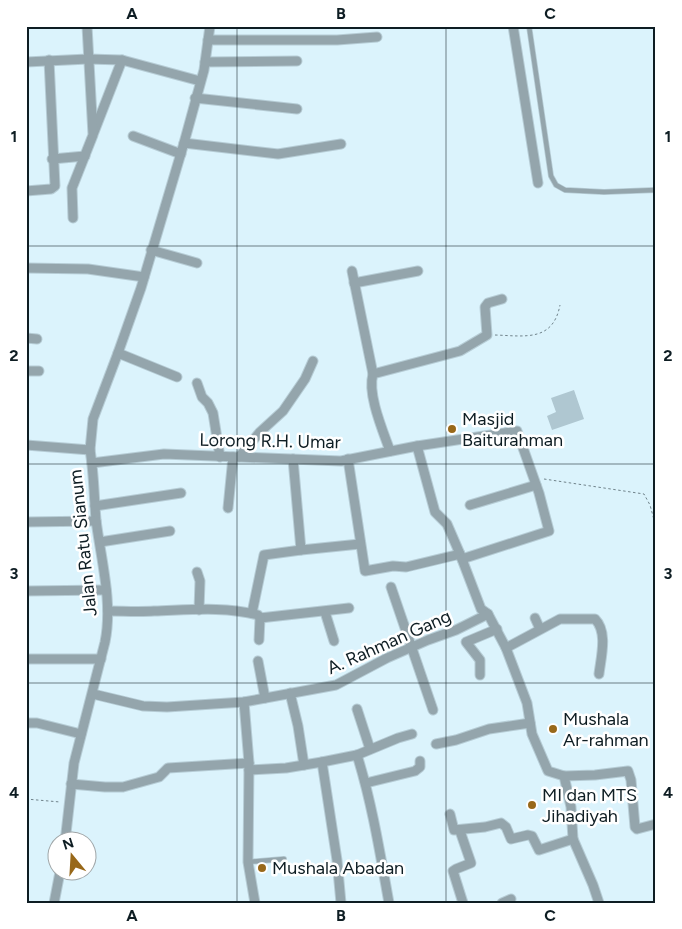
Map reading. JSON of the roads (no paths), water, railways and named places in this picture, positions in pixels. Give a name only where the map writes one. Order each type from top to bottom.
[{"type":"street","points":[[87,26],[93,135]]},
{"type":"street","points":[[90,450],[93,419],[144,277],[184,144],[205,62],[210,26]]},
{"type":"street","points":[[513,26],[538,183]]},
{"type":"street","points":[[208,40],[337,40],[377,37]]},
{"type":"street","points":[[26,62],[88,59],[122,60],[200,81]]},
{"type":"street","points":[[49,60],[54,187]]},
{"type":"street","points":[[73,218],[72,188],[122,60]]},
{"type":"street","points":[[205,62],[297,61]]},
{"type":"street","points":[[195,98],[297,109]]},
{"type":"street","points":[[133,136],[181,154]]},
{"type":"street","points":[[184,144],[278,154],[341,144]]},
{"type":"street","points":[[52,159],[84,156]]},
{"type":"street","points":[[26,191],[51,189],[54,187],[72,188]]},
{"type":"street","points":[[151,250],[197,263]]},
{"type":"street","points":[[26,268],[88,269],[144,277]]},
{"type":"street","points":[[352,271],[373,374],[374,398],[390,451]]},
{"type":"street","points":[[354,283],[418,271]]},
{"type":"street","points":[[373,374],[460,351],[487,335],[485,307],[488,303],[502,299]]},
{"type":"street","points":[[26,338],[37,340]]},
{"type":"street","points":[[118,353],[177,376]]},
{"type":"street","points":[[228,508],[236,457],[283,411],[305,379],[313,360]]},
{"type":"street","points":[[26,371],[39,371]]},
{"type":"street","points":[[196,383],[202,397],[208,403],[213,413],[220,457]]},
{"type":"street","name":"Lorong R.H. Umar","points":[[92,463],[164,454],[341,461],[417,446],[516,430],[550,528],[548,532],[461,556]]},
{"type":"street","name":"Jalan Ratu Sianum","points":[[26,445],[90,450],[96,521],[106,590],[108,630],[93,694],[81,734],[71,784],[66,832]]},
{"type":"street","points":[[417,446],[435,512],[447,524],[481,609],[488,614],[506,648],[527,703],[532,734],[549,771],[564,776],[628,771],[631,780],[635,827],[637,829],[655,827]]},
{"type":"street","points":[[293,459],[301,550]]},
{"type":"street","points":[[348,459],[364,570],[366,572],[393,566],[406,567],[461,556]]},
{"type":"street","points":[[470,505],[535,481]]},
{"type":"street","points":[[95,506],[181,493]]},
{"type":"street","points":[[26,522],[96,521]]},
{"type":"street","points":[[100,542],[170,531]]},
{"type":"street","points":[[252,613],[264,556],[360,544]]},
{"type":"street","points":[[198,572],[200,581],[199,610]]},
{"type":"street","points":[[391,587],[433,710]]},
{"type":"street","points":[[26,591],[106,590]]},
{"type":"street","points":[[260,618],[349,608]]},
{"type":"street","points":[[108,611],[199,610],[258,614],[260,618],[259,640]]},
{"type":"street","points":[[324,612],[334,641]]},
{"type":"street","name":"A. Rahman Gang","points":[[93,694],[143,706],[168,707],[244,702],[336,685],[387,658],[456,630],[488,614]]},
{"type":"street","points":[[535,618],[540,629]]},
{"type":"street","points":[[506,648],[560,618],[592,618],[597,620],[599,624],[602,642],[599,674]]},
{"type":"street","points":[[480,675],[480,660],[466,642],[497,629]]},
{"type":"street","points":[[26,659],[101,659]]},
{"type":"street","points":[[258,661],[264,698]]},
{"type":"street","points":[[290,693],[298,726],[304,765]]},
{"type":"street","points":[[244,702],[249,766],[248,862],[255,903]]},
{"type":"street","points":[[357,709],[370,749]]},
{"type":"street","points":[[26,723],[37,723],[81,734]]},
{"type":"street","points":[[436,744],[456,740],[489,729],[530,723]]},
{"type":"street","points":[[71,784],[123,787],[159,777],[168,768],[304,765],[357,755],[412,734]]},
{"type":"street","points":[[357,755],[366,783],[378,838],[389,903]]},
{"type":"street","points":[[366,783],[415,771],[420,767],[420,761]]},
{"type":"street","points":[[322,762],[337,860],[341,903]]},
{"type":"street","points":[[564,776],[571,807],[572,839],[594,885],[599,903]]},
{"type":"street","points":[[450,814],[454,830],[485,827],[501,823],[506,827],[509,838],[532,836],[539,850],[572,839]]},
{"type":"street","points":[[460,830],[471,863],[456,868],[453,871],[463,903]]},
{"type":"street","points":[[54,903],[58,882]]},
{"type":"lane","points":[[529,26],[551,176],[556,185],[565,190],[604,192],[656,190]]},
{"type":"lane","points":[[248,862],[284,859]]},
{"type":"place","name":"Masjid Baiturahman","points":[[452,429]]},
{"type":"place","name":"Mushala Ar-rahman","points":[[553,729]]},
{"type":"place","name":"MI dan MTS Jihadiyah","points":[[532,805]]},
{"type":"place","name":"Mushala Abadan","points":[[262,868]]}]
